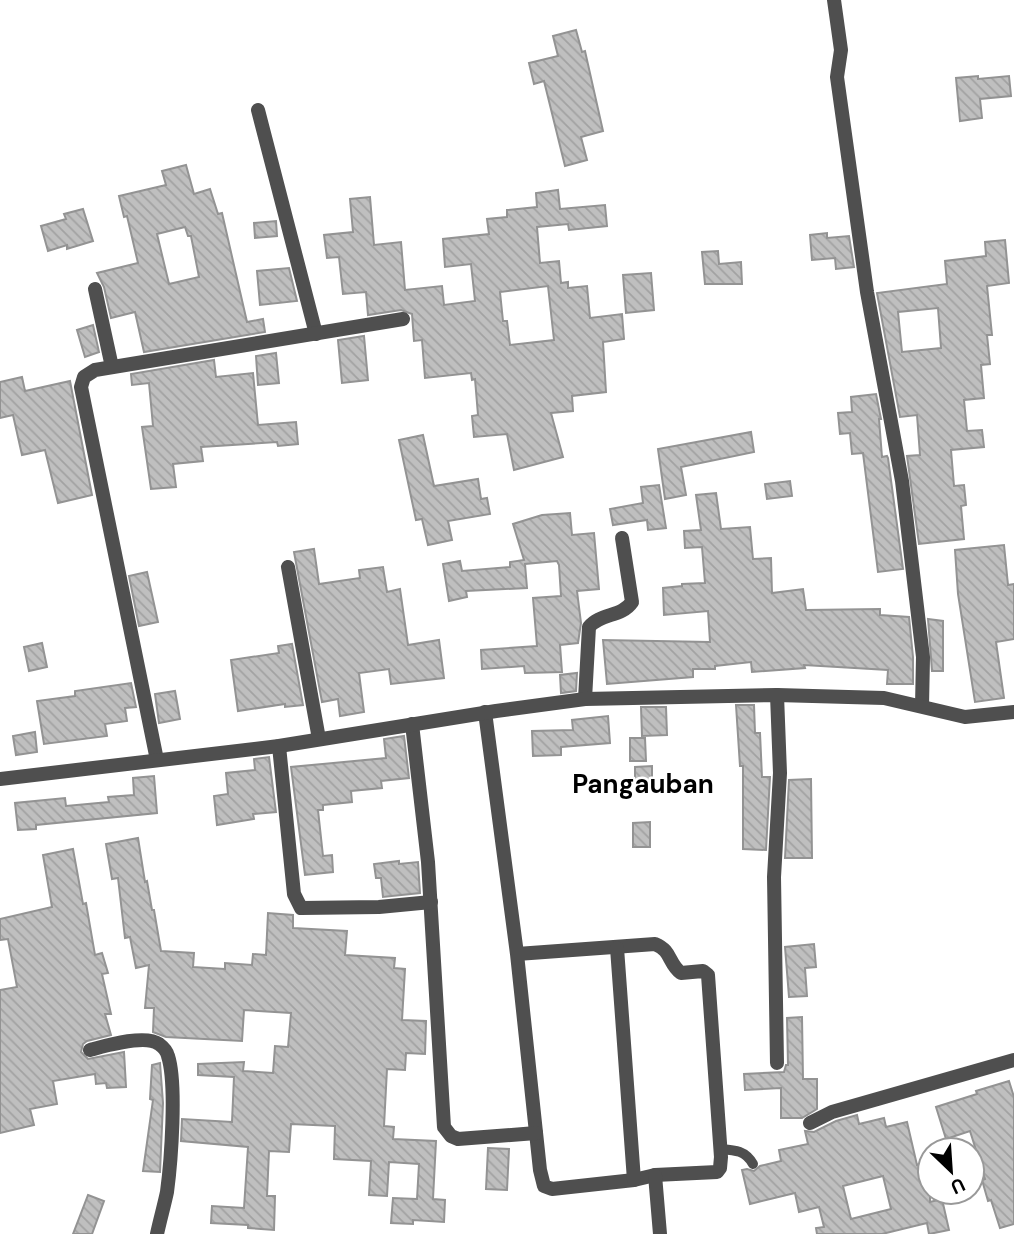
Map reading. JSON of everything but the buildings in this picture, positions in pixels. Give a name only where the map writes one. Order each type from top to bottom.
[{"type":"street","points":[[834,0],[841,50],[837,77],[865,279],[902,481],[923,657],[922,706]]},
{"type":"street","points":[[258,110],[316,334]]},
{"type":"street","points":[[94,289],[112,368]]},
{"type":"street","points":[[157,760],[81,387],[86,375],[95,370],[403,319]]},
{"type":"street","points":[[585,699],[589,627],[595,620],[624,611],[632,602],[622,538]]},
{"type":"street","points":[[288,567],[319,739]]},
{"type":"street","points":[[777,695],[780,773],[774,890],[778,1063]]},
{"type":"street","points":[[0,779],[279,746],[485,712],[585,699],[777,695],[884,698],[965,717],[1014,712]]},
{"type":"street","points":[[485,712],[517,954],[542,1181],[546,1188],[634,1180],[655,1175],[713,1174],[720,1168],[710,977],[703,971],[681,973],[669,953],[655,944],[517,954]]},
{"type":"street","points":[[412,724],[431,902],[444,1127],[451,1136],[458,1139],[536,1132]]},
{"type":"street","points":[[279,746],[295,894],[301,908],[379,907],[431,902]]},
{"type":"street","points":[[617,948],[634,1180]]},
{"type":"street","points":[[90,1050],[112,1044],[151,1040],[161,1045],[169,1057],[173,1084],[170,1160],[167,1192],[157,1234]]},
{"type":"street","points":[[810,1123],[832,1112],[1014,1060]]},
{"type":"street","points":[[655,1175],[660,1234]]},
{"type":"lane","points":[[720,1149],[741,1152],[748,1156],[753,1164]]},
{"type":"district","name":"Pangauban","points":[[643,784]]}]
